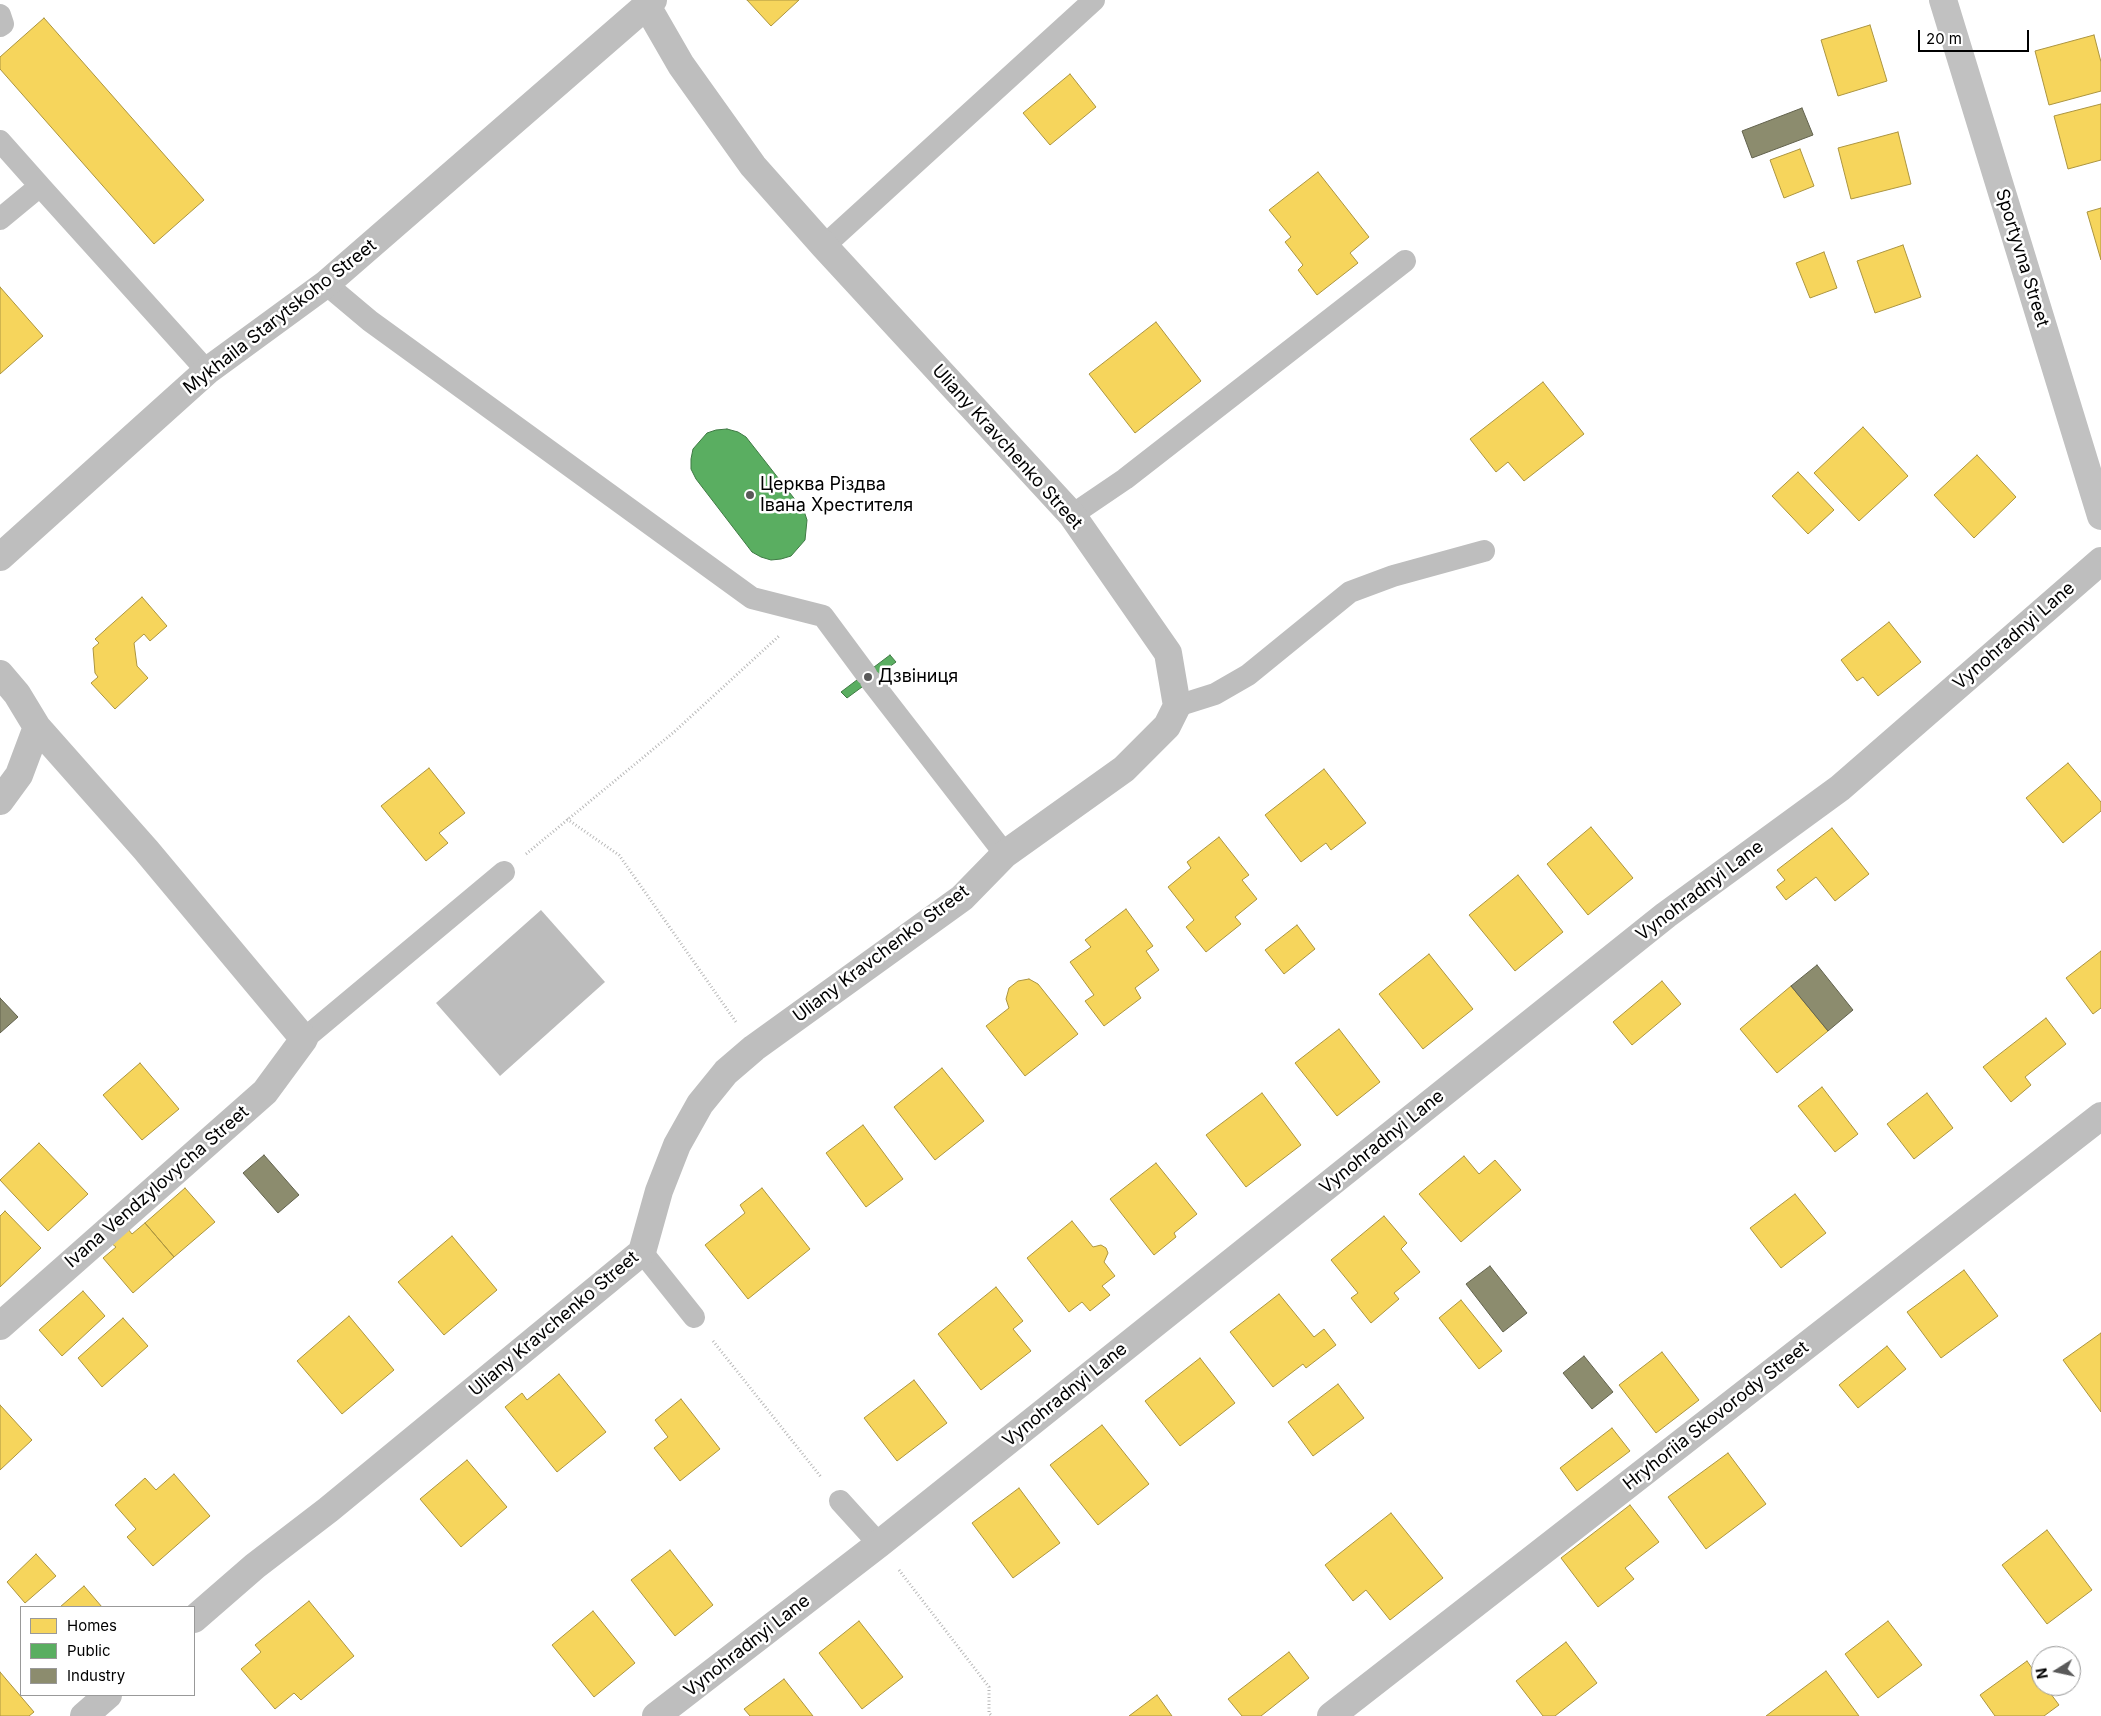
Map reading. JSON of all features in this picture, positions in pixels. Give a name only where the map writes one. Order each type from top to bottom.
[{"type":"street","name":"Sportyvna Street","points":[[1943,0],[2101,516]]},
{"type":"street","name":"Uliany Kravchenko Street","points":[[195,1619],[255,1566],[328,1510],[642,1252],[658,1191],[677,1144],[700,1104],[726,1072],[754,1048],[962,898],[1005,854],[1124,769],[1167,726],[1177,706],[1168,653],[1072,515],[824,246],[753,166],[681,65],[650,3]]},
{"type":"street","name":"Mykhaila Starytskoho Street","points":[[0,557],[207,371],[326,284],[650,3]]},
{"type":"street","name":"Vynohradnyi Lane","points":[[656,1716],[879,1544],[1666,915],[1840,788],[2101,561]]},
{"type":"street","points":[[0,674],[17,694],[37,727],[146,850],[304,1039]]},
{"type":"street","points":[[0,801],[19,775],[37,727]]},
{"type":"street","name":"Ivana Vendzylovycha Street","points":[[0,1326],[265,1092],[304,1039]]},
{"type":"street","name":"Hryhoriia Skovorody Street","points":[[1331,1716],[2101,1116]]},
{"type":"street","points":[[84,1716],[107,1696]]},
{"type":"lane","points":[[824,246],[1094,0]]},
{"type":"lane","points":[[0,15],[2,24],[0,26]]},
{"type":"lane","points":[[0,141],[207,371]]},
{"type":"lane","points":[[0,219],[40,186]]},
{"type":"lane","points":[[1072,515],[1125,479],[1405,261]]},
{"type":"lane","points":[[326,284],[370,321],[752,598],[823,616],[1005,854]]},
{"type":"lane","points":[[1177,706],[1214,694],[1248,675],[1350,592],[1393,576],[1484,551]]},
{"type":"lane","points":[[304,1039],[504,872]]},
{"type":"lane","points":[[642,1252],[694,1317]]},
{"type":"lane","points":[[840,1501],[879,1544]]},
{"type":"path","points":[[504,872],[674,732],[806,612]]},
{"type":"path","points":[[567,819],[619,855],[754,1048]]},
{"type":"path","points":[[694,1317],[840,1501]]},
{"type":"path","points":[[879,1544],[989,1687],[989,1713],[992,1716]]},
{"type":"shaded area","points":[[541,910],[605,982],[500,1076],[436,1003]]},
{"type":"building: Homes","points":[[747,0],[799,0],[771,26]]},
{"type":"building: Homes","points":[[44,18],[204,200],[154,244],[0,69],[0,57]]},
{"type":"building: Homes","points":[[1870,25],[1887,81],[1838,96],[1821,40]]},
{"type":"building: Homes","points":[[2094,35],[2101,62],[2101,91],[2049,105],[2035,51]]},
{"type":"building: Homes","points":[[1070,74],[1096,107],[1050,145],[1023,113]]},
{"type":"building: Homes","points":[[2101,104],[2101,160],[2068,169],[2054,116]]},
{"type":"building: Homes","points":[[1898,132],[1911,184],[1851,199],[1838,148]]},
{"type":"building: Homes","points":[[1800,149],[1814,186],[1784,198],[1770,160]]},
{"type":"building: Homes","points":[[1318,172],[1369,237],[1350,253],[1358,263],[1317,295],[1298,270],[1303,265],[1285,242],[1291,237],[1269,210]]},
{"type":"building: Homes","points":[[2101,208],[2101,260],[2087,212]]},
{"type":"building: Homes","points":[[1903,245],[1921,297],[1875,313],[1857,261]]},
{"type":"building: Homes","points":[[1824,252],[1837,288],[1810,298],[1796,263]]},
{"type":"building: Homes","points":[[0,287],[43,336],[0,374]]},
{"type":"building: Homes","points":[[1156,322],[1201,381],[1135,433],[1089,374]]},
{"type":"building: Homes","points":[[1543,382],[1584,434],[1524,481],[1508,462],[1496,472],[1470,439]]},
{"type":"building: Homes","points":[[1863,427],[1908,476],[1859,521],[1814,473]]},
{"type":"building: Homes","points":[[1977,455],[2016,497],[1974,538],[1934,495]]},
{"type":"building: Homes","points":[[1798,472],[1834,510],[1808,534],[1772,496]]},
{"type":"building: Homes","points":[[142,597],[167,626],[150,641],[144,634],[134,643],[137,666],[148,678],[115,709],[91,683],[98,677],[95,673],[93,648],[99,643],[95,639]]},
{"type":"building: Homes","points":[[1889,622],[1921,662],[1878,696],[1863,677],[1857,681],[1841,660]]},
{"type":"building: Homes","points":[[2068,763],[2101,802],[2101,811],[2063,843],[2026,798]]},
{"type":"building: Homes","points":[[429,768],[465,813],[439,833],[448,843],[426,861],[381,806]]},
{"type":"building: Homes","points":[[1324,769],[1366,823],[1331,850],[1326,843],[1301,862],[1265,815]]},
{"type":"building: Homes","points":[[1591,827],[1633,878],[1588,915],[1547,864]]},
{"type":"building: Homes","points":[[1832,828],[1869,874],[1835,901],[1816,877],[1786,900],[1776,887],[1785,880],[1777,870]]},
{"type":"building: Homes","points":[[1219,837],[1249,875],[1242,880],[1257,899],[1235,917],[1241,924],[1206,952],[1186,927],[1194,920],[1168,887],[1191,868],[1187,862]]},
{"type":"building: Homes","points":[[1518,875],[1563,932],[1515,971],[1469,915]]},
{"type":"building: Homes","points":[[1126,909],[1153,946],[1146,951],[1159,970],[1135,988],[1141,998],[1104,1026],[1085,1001],[1094,995],[1070,962],[1091,947],[1085,940]]},
{"type":"building: Homes","points":[[1297,925],[1315,949],[1284,974],[1265,950]]},
{"type":"building: Homes","points":[[2101,951],[2101,1008],[2093,1014],[2066,978]]},
{"type":"building: Homes","points":[[1429,954],[1473,1009],[1423,1049],[1379,994]]},
{"type":"building: Homes","points":[[1029,979],[1038,984],[1078,1034],[1025,1076],[986,1026],[1009,1008],[1006,999],[1009,988],[1018,981]]},
{"type":"building: Homes","points":[[1662,981],[1681,1004],[1632,1045],[1613,1022]]},
{"type":"building: Homes","points":[[1791,986],[1828,1031],[1777,1073],[1740,1029]]},
{"type":"building: Homes","points":[[2046,1018],[2066,1044],[2025,1077],[2031,1085],[2011,1102],[1983,1067]]},
{"type":"building: Homes","points":[[1339,1029],[1380,1082],[1337,1116],[1295,1063]]},
{"type":"building: Homes","points":[[140,1063],[179,1109],[142,1140],[103,1095]]},
{"type":"building: Homes","points":[[942,1068],[984,1121],[935,1160],[894,1107]]},
{"type":"building: Homes","points":[[1822,1087],[1858,1134],[1835,1152],[1798,1106]]},
{"type":"building: Homes","points":[[1262,1093],[1301,1145],[1246,1187],[1206,1135]]},
{"type":"building: Homes","points":[[1927,1093],[1953,1128],[1914,1159],[1887,1124]]},
{"type":"building: Homes","points":[[863,1125],[903,1179],[866,1207],[826,1153]]},
{"type":"building: Homes","points":[[39,1143],[88,1194],[48,1231],[0,1180]]},
{"type":"building: Homes","points":[[1464,1156],[1479,1174],[1495,1160],[1521,1190],[1461,1242],[1419,1194]]},
{"type":"building: Homes","points":[[1156,1163],[1197,1214],[1174,1233],[1176,1237],[1154,1255],[1110,1199]]},
{"type":"building: Homes","points":[[185,1188],[215,1222],[174,1257],[145,1223]]},
{"type":"building: Homes","points":[[762,1188],[810,1249],[748,1299],[705,1245],[745,1213],[740,1205]]},
{"type":"building: Homes","points":[[1795,1194],[1826,1233],[1781,1268],[1750,1228]]},
{"type":"building: Homes","points":[[5,1211],[41,1248],[0,1287],[0,1216]]},
{"type":"building: Homes","points":[[1384,1216],[1407,1243],[1401,1249],[1420,1272],[1394,1293],[1399,1299],[1371,1323],[1351,1298],[1358,1293],[1331,1260]]},
{"type":"building: Homes","points":[[1072,1221],[1093,1247],[1101,1245],[1106,1248],[1108,1253],[1104,1262],[1115,1276],[1102,1286],[1110,1295],[1090,1311],[1082,1302],[1069,1312],[1027,1258]]},
{"type":"building: Homes","points":[[145,1223],[174,1257],[133,1293],[103,1258],[116,1247],[111,1243],[128,1229],[132,1234]]},
{"type":"building: Homes","points":[[452,1236],[497,1290],[444,1335],[398,1282]]},
{"type":"building: Homes","points":[[1964,1270],[1998,1316],[1941,1358],[1907,1312]]},
{"type":"building: Homes","points":[[996,1287],[1023,1321],[1013,1329],[1031,1351],[981,1390],[938,1334]]},
{"type":"building: Homes","points":[[83,1291],[105,1316],[62,1356],[39,1330]]},
{"type":"building: Homes","points":[[1279,1294],[1314,1337],[1324,1329],[1336,1345],[1306,1368],[1303,1364],[1273,1387],[1230,1332]]},
{"type":"building: Homes","points":[[1461,1300],[1502,1351],[1479,1369],[1439,1318]]},
{"type":"building: Homes","points":[[349,1316],[394,1370],[342,1414],[297,1361]]},
{"type":"building: Homes","points":[[123,1318],[148,1346],[102,1387],[78,1358]]},
{"type":"building: Homes","points":[[2101,1333],[2101,1412],[2063,1360]]},
{"type":"building: Homes","points":[[1887,1346],[1906,1369],[1858,1408],[1839,1385]]},
{"type":"building: Homes","points":[[1662,1352],[1699,1400],[1656,1433],[1619,1385]]},
{"type":"building: Homes","points":[[1200,1358],[1235,1403],[1180,1446],[1145,1401]]},
{"type":"building: Homes","points":[[559,1374],[606,1432],[557,1472],[505,1407],[522,1393],[527,1400]]},
{"type":"building: Homes","points":[[914,1380],[947,1423],[897,1461],[864,1418]]},
{"type":"building: Homes","points":[[1338,1384],[1364,1418],[1313,1456],[1288,1422]]},
{"type":"building: Homes","points":[[681,1399],[720,1449],[680,1481],[654,1448],[668,1437],[655,1420]]},
{"type":"building: Homes","points":[[0,1405],[32,1440],[0,1470]]},
{"type":"building: Homes","points":[[1102,1425],[1149,1484],[1098,1525],[1050,1465]]},
{"type":"building: Homes","points":[[1612,1428],[1630,1451],[1577,1491],[1560,1468]]},
{"type":"building: Homes","points":[[1728,1453],[1766,1504],[1706,1549],[1668,1497]]},
{"type":"building: Homes","points":[[467,1460],[507,1507],[461,1547],[420,1499]]},
{"type":"building: Homes","points":[[174,1474],[210,1516],[153,1566],[127,1537],[136,1529],[115,1505],[145,1478],[156,1490]]},
{"type":"building: Homes","points":[[1019,1488],[1060,1543],[1013,1578],[972,1523]]},
{"type":"building: Homes","points":[[1630,1505],[1659,1542],[1625,1568],[1634,1579],[1598,1607],[1561,1558]]},
{"type":"building: Homes","points":[[1391,1513],[1443,1578],[1390,1620],[1366,1590],[1353,1601],[1325,1565]]},
{"type":"building: Homes","points":[[2047,1530],[2092,1590],[2047,1624],[2002,1565]]},
{"type":"building: Homes","points":[[670,1550],[713,1605],[675,1636],[631,1580]]},
{"type":"building: Homes","points":[[36,1554],[56,1576],[25,1603],[7,1582]]},
{"type":"building: Homes","points":[[84,1586],[101,1606],[61,1606]]},
{"type":"building: Homes","points":[[309,1601],[354,1656],[301,1700],[294,1693],[275,1709],[241,1669],[261,1652],[255,1645]]},
{"type":"building: Homes","points":[[593,1611],[635,1663],[594,1697],[552,1645]]},
{"type":"building: Homes","points":[[859,1621],[903,1677],[862,1709],[819,1653]]},
{"type":"building: Homes","points":[[1888,1621],[1922,1665],[1878,1698],[1845,1654]]},
{"type":"building: Homes","points":[[1566,1642],[1597,1683],[1555,1716],[1543,1716],[1516,1681]]},
{"type":"building: Homes","points":[[1289,1652],[1309,1678],[1261,1716],[1242,1716],[1228,1699]]},
{"type":"building: Homes","points":[[2027,1661],[2031,1667],[2031,1696],[2052,1696],[2059,1705],[2044,1716],[1995,1716],[1980,1695]]},
{"type":"building: Homes","points":[[1826,1671],[1859,1716],[1766,1716]]},
{"type":"building: Homes","points":[[0,1672],[34,1712],[29,1716],[0,1716]]},
{"type":"building: Homes","points":[[784,1679],[813,1716],[750,1716],[744,1709]]},
{"type":"building: Homes","points":[[1157,1695],[1172,1716],[1129,1716]]},
{"type":"building: Public","name":"Церква Різдва Івана Хрестителя","points":[[727,429],[738,432],[746,437],[804,511],[807,520],[805,540],[791,556],[771,560],[752,552],[696,479],[691,469],[693,449],[707,433]]},
{"type":"building: Public","name":"Дзвіниця","points":[[890,655],[896,662],[847,698],[841,692]]},
{"type":"building: Industry","points":[[1802,108],[1813,135],[1752,158],[1742,131]]},
{"type":"building: Industry","points":[[1817,965],[1853,1010],[1828,1031],[1791,986]]},
{"type":"building: Industry","points":[[0,998],[18,1017],[0,1033]]},
{"type":"building: Industry","points":[[264,1155],[299,1195],[278,1213],[243,1173]]},
{"type":"building: Industry","points":[[1490,1266],[1527,1313],[1503,1332],[1466,1284]]},
{"type":"building: Industry","points":[[1584,1356],[1613,1392],[1592,1409],[1563,1373]]},
{"type":"place","name":"Церква Різдва Івана Хрестителя","points":[[750,495]]},
{"type":"place","name":"Дзвіниця","points":[[868,677]]}]
